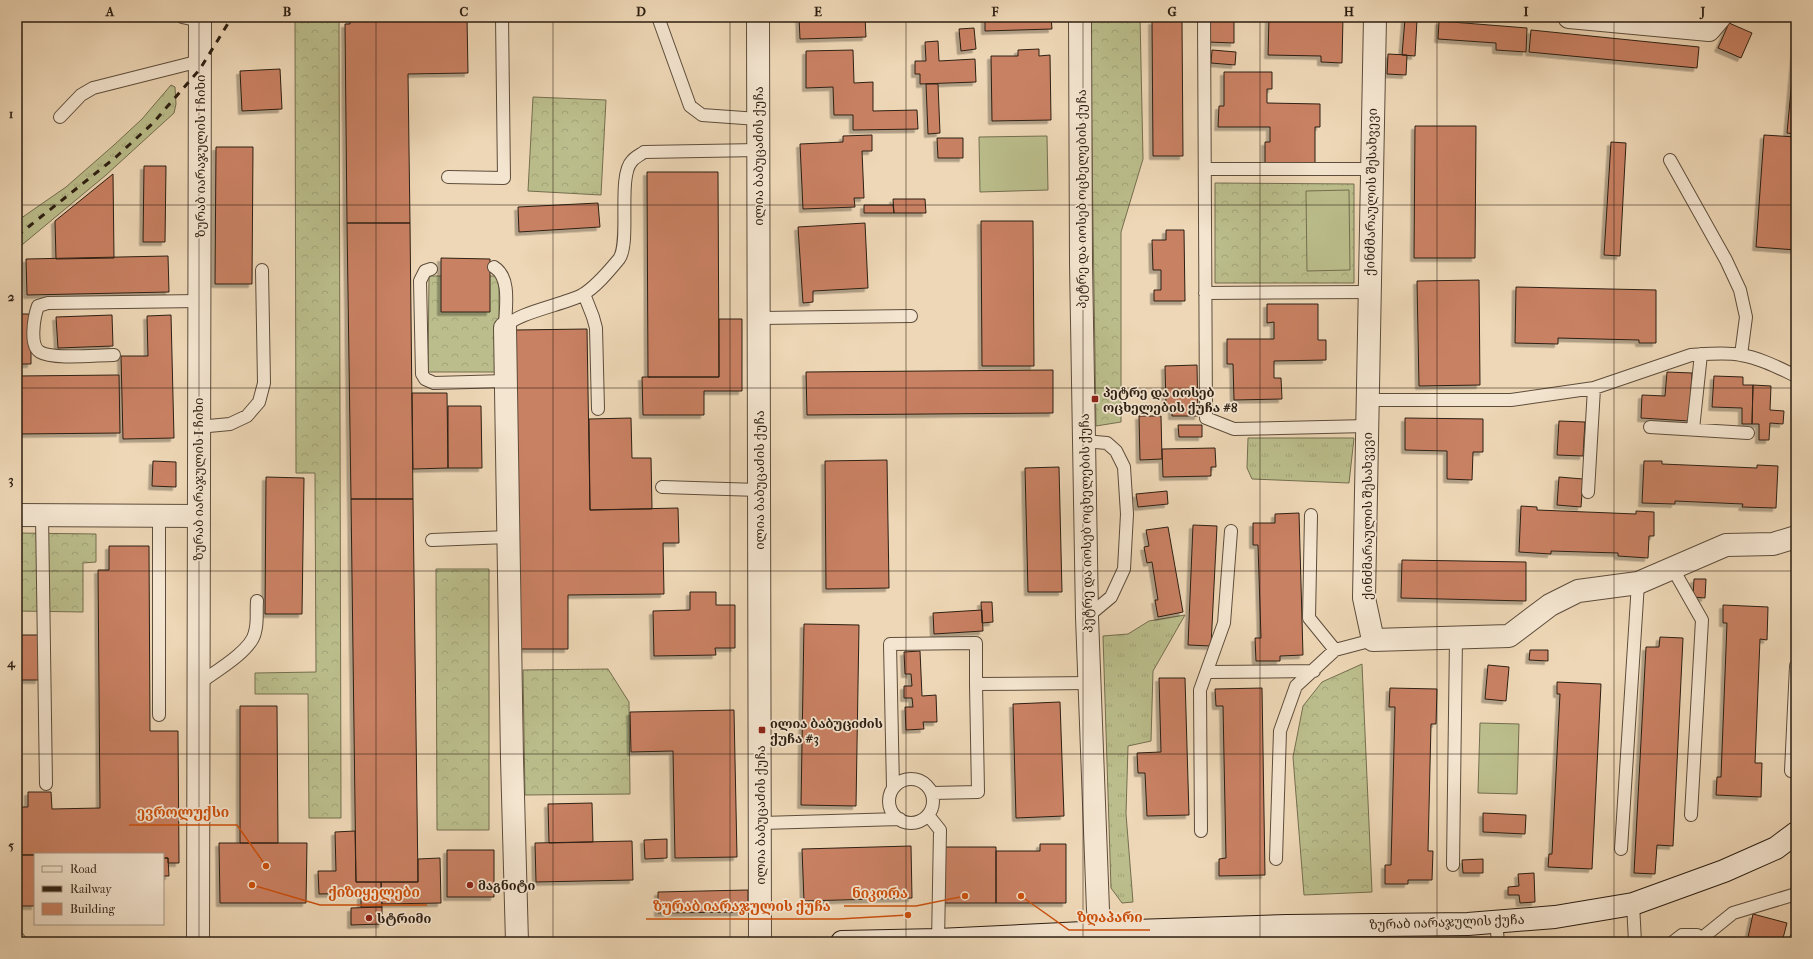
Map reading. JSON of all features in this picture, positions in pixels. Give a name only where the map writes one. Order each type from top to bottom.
[{"type":"street","name":"ილია ბაბუცაძის ქუჩა","points":[[758,17],[760,942]]},
{"type":"street","name":"პეტრე და იოსებ ოცხელების ქუჩა","points":[[1080,17],[1080,263],[1087,616],[1098,910],[1104,937]]},
{"type":"street","name":"ქინძმარაულის შესახვევი","points":[[1373,640],[1364,598],[1374,17]]},
{"type":"street","points":[[1568,17],[1709,30],[1720,17]]},
{"type":"street","name":"ზურაბ იარაჯულის I ჩიხი","points":[[194,18],[200,61],[198,942]]},
{"type":"street","points":[[505,328],[512,759],[517,942]]},
{"type":"street","points":[[17,515],[198,516]]},
{"type":"street","points":[[1373,640],[1509,636],[1550,605],[1578,591],[1638,583],[1674,569],[1726,545],[1773,544],[1796,537]]},
{"type":"street","name":"ზურაბ იარაჯულის ქუჩა","points":[[842,942],[1104,937],[1287,926],[1468,924],[1497,932],[1555,917],[1633,904],[1724,871],[1776,848],[1796,833]]},
{"type":"lane","points":[[448,177],[504,178],[502,17]]},
{"type":"lane","points":[[658,17],[690,106],[702,115],[758,119]]},
{"type":"lane","points":[[1204,17],[1206,418],[1234,429],[1367,426]]},
{"type":"lane","points":[[60,117],[81,95],[93,88],[200,61]]},
{"type":"lane","points":[[505,328],[509,322],[518,317],[561,304],[584,294],[612,268],[620,257],[623,247],[625,197],[628,169],[631,161],[644,152],[758,150]]},
{"type":"lane","points":[[1670,160],[1726,260],[1740,290],[1746,317],[1741,355]]},
{"type":"lane","points":[[1205,169],[1372,169]]},
{"type":"lane","points":[[494,267],[499,270],[503,276],[505,285],[505,328]]},
{"type":"lane","points":[[431,269],[425,271],[420,281],[422,374],[425,378],[434,383],[506,381]]},
{"type":"lane","points":[[198,427],[230,424],[247,416],[259,402],[264,382],[262,270]]},
{"type":"lane","points":[[1205,293],[1370,292]]},
{"type":"lane","points":[[584,294],[594,317],[596,328],[598,409]]},
{"type":"lane","points":[[114,355],[49,356],[39,352],[34,344],[34,318],[38,306],[48,303],[199,301]]},
{"type":"lane","points":[[759,318],[911,316]]},
{"type":"lane","points":[[1693,429],[1701,354]]},
{"type":"lane","points":[[1368,400],[1511,400],[1594,388],[1691,355],[1701,354],[1741,355],[1777,367],[1796,376]]},
{"type":"lane","points":[[1588,492],[1594,388]]},
{"type":"lane","points":[[1650,427],[1748,433]]},
{"type":"lane","points":[[1084,441],[1107,443],[1116,451],[1124,467],[1127,514],[1124,569],[1111,598],[1087,616]]},
{"type":"lane","points":[[662,487],[759,490]]},
{"type":"lane","points":[[42,515],[46,784]]},
{"type":"lane","points":[[159,515],[159,715]]},
{"type":"lane","points":[[1311,515],[1309,618],[1335,650]]},
{"type":"lane","points":[[1201,831],[1200,690],[1208,672],[1224,623],[1231,530]]},
{"type":"lane","points":[[432,540],[508,537]]},
{"type":"lane","points":[[1674,569],[1702,620],[1691,815]]},
{"type":"lane","points":[[1621,849],[1638,583]]},
{"type":"lane","points":[[198,684],[242,652],[252,641],[256,633],[257,601]]},
{"type":"lane","points":[[1453,865],[1456,637]]},
{"type":"lane","points":[[1276,859],[1280,731],[1296,686],[1335,650],[1373,640]]},
{"type":"lane","points":[[900,819],[891,808],[889,801],[893,788],[890,644],[976,643],[978,792],[932,793]]},
{"type":"lane","points":[[1791,771],[1796,666]]},
{"type":"lane","points":[[1208,672],[1314,671]]},
{"type":"lane","points":[[976,684],[1090,683]]},
{"type":"lane","points":[[759,823],[900,819],[918,822],[928,815],[933,804],[932,793],[928,787],[917,780],[904,780],[893,788]]},
{"type":"lane","points":[[928,815],[940,830],[938,941]]},
{"type":"lane","points":[[1673,942],[1682,935],[1697,935],[1702,940],[1733,913],[1796,894]]},
{"type":"lane","points":[[1633,904],[1635,942]]},
{"type":"lane","points":[[17,937],[21,942]]},
{"type":"green space","points":[[295,17],[339,17],[341,818],[309,818],[308,694],[255,694],[255,673],[316,672],[315,473],[296,473]]},
{"type":"green space","points":[[1090,17],[1140,17],[1143,159],[1121,232],[1121,422],[1096,426]]},
{"type":"green space","points":[[171,85],[175,87],[176,104],[174,113],[106,175],[17,249],[17,221],[66,187],[114,145],[142,119]]},
{"type":"green space","points":[[533,97],[606,100],[601,195],[528,191]]},
{"type":"green space","points":[[1047,136],[1048,190],[980,192],[979,137]]},
{"type":"green space","points":[[1215,183],[1354,184],[1354,283],[1215,283]]},
{"type":"green space","points":[[1349,190],[1350,270],[1307,271],[1306,191]]},
{"type":"green space","points":[[429,276],[499,276],[499,372],[428,372]]},
{"type":"green space","points":[[1248,438],[1354,438],[1349,483],[1252,479],[1247,468]]},
{"type":"green space","points":[[17,533],[96,534],[96,562],[83,563],[83,612],[17,611]]},
{"type":"green space","points":[[436,569],[489,569],[489,830],[437,830]]},
{"type":"green space","points":[[1185,615],[1153,671],[1151,741],[1128,746],[1126,814],[1133,902],[1122,903],[1111,888],[1103,636],[1128,634],[1149,621]]},
{"type":"green space","points":[[1362,664],[1372,892],[1304,895],[1293,757],[1303,706],[1322,682]]},
{"type":"green space","points":[[608,669],[629,702],[630,794],[525,795],[523,670]]},
{"type":"green space","points":[[1480,723],[1519,724],[1517,794],[1478,793]]},
{"type":"building","points":[[350,17],[467,17],[468,73],[408,74],[410,223],[347,223],[345,24],[350,24]]},
{"type":"building","points":[[799,17],[865,17],[866,37],[800,39]]},
{"type":"building","points":[[985,17],[1051,17],[1052,29],[985,31]]},
{"type":"building","points":[[1208,17],[1234,18],[1234,43],[1208,42]]},
{"type":"building","points":[[1269,17],[1343,17],[1342,63],[1321,62],[1321,56],[1268,55]]},
{"type":"building","points":[[1405,19],[1417,20],[1415,56],[1402,55]]},
{"type":"building","points":[[1152,21],[1182,21],[1183,156],[1153,156]]},
{"type":"building","points":[[1439,21],[1527,28],[1526,52],[1496,50],[1496,43],[1438,39]]},
{"type":"building","points":[[1729,23],[1752,33],[1741,58],[1718,48]]},
{"type":"building","points":[[974,28],[976,49],[961,51],[959,29]]},
{"type":"building","points":[[1531,30],[1699,47],[1697,68],[1529,52]]},
{"type":"building","points":[[1796,36],[1796,134],[1787,133]]},
{"type":"building","points":[[938,41],[939,61],[975,59],[976,82],[920,84],[920,74],[915,74],[915,61],[926,61],[925,42]]},
{"type":"building","points":[[1039,49],[1039,56],[1050,55],[1051,120],[992,121],[991,56],[1018,56],[1018,50]]},
{"type":"building","points":[[853,50],[854,83],[873,82],[873,111],[917,110],[918,129],[853,130],[853,115],[834,115],[833,87],[806,88],[806,51]]},
{"type":"building","points":[[1212,50],[1236,52],[1235,65],[1211,63]]},
{"type":"building","points":[[1388,54],[1407,55],[1406,75],[1387,74]]},
{"type":"building","points":[[280,69],[282,109],[242,111],[240,71]]},
{"type":"building","points":[[1224,72],[1272,72],[1272,89],[1267,89],[1267,103],[1320,104],[1320,127],[1315,127],[1315,165],[1265,165],[1265,142],[1270,142],[1270,127],[1218,127],[1219,106],[1224,106]]},
{"type":"building","points":[[926,84],[938,84],[940,133],[928,134]]},
{"type":"building","points":[[1415,126],[1476,126],[1475,258],[1414,258]]},
{"type":"building","points":[[872,135],[872,151],[862,151],[864,198],[854,198],[855,207],[803,209],[800,144],[843,142],[843,136]]},
{"type":"building","points":[[1764,135],[1796,137],[1796,250],[1756,247]]},
{"type":"building","points":[[937,138],[963,138],[963,158],[938,158]]},
{"type":"building","points":[[1611,142],[1626,143],[1620,256],[1604,255]]},
{"type":"building","points":[[216,147],[253,147],[252,284],[215,284]]},
{"type":"building","points":[[144,166],[166,166],[165,242],[143,242]]},
{"type":"building","points":[[647,172],[718,172],[719,377],[648,377]]},
{"type":"building","points":[[113,174],[114,258],[56,259],[55,221]]},
{"type":"building","points":[[893,199],[925,199],[926,213],[894,213]]},
{"type":"building","points":[[598,203],[600,227],[519,232],[518,207]]},
{"type":"building","points":[[864,205],[893,205],[894,213],[864,213]]},
{"type":"building","points":[[981,221],[1033,221],[1034,366],[982,366]]},
{"type":"building","points":[[347,223],[410,223],[413,499],[351,499]]},
{"type":"building","points":[[865,223],[868,288],[813,291],[813,302],[803,303],[798,227]]},
{"type":"building","points":[[1166,230],[1184,230],[1185,301],[1154,301],[1154,290],[1161,290],[1161,270],[1153,270],[1152,240],[1166,240]]},
{"type":"building","points":[[168,256],[169,292],[27,295],[26,259]]},
{"type":"building","points":[[441,258],[490,259],[490,312],[441,312]]},
{"type":"building","points":[[1479,280],[1480,385],[1419,386],[1417,281]]},
{"type":"building","points":[[1516,287],[1656,290],[1656,343],[1639,343],[1639,340],[1558,338],[1558,344],[1515,343]]},
{"type":"building","points":[[1267,304],[1318,304],[1318,340],[1326,340],[1326,360],[1274,361],[1274,378],[1281,378],[1282,399],[1234,400],[1233,364],[1227,364],[1227,339],[1274,339],[1274,322],[1267,323]]},
{"type":"building","points":[[17,314],[31,314],[31,364],[17,364]]},
{"type":"building","points":[[112,315],[113,346],[58,348],[56,317]]},
{"type":"building","points":[[171,315],[174,438],[123,439],[121,356],[148,356],[147,316]]},
{"type":"building","points":[[719,319],[742,319],[742,391],[704,391],[704,415],[643,415],[642,377],[719,377]]},
{"type":"building","points":[[587,329],[590,510],[678,508],[679,543],[663,543],[664,594],[568,595],[568,649],[520,649],[515,330]]},
{"type":"building","points":[[1197,365],[1198,416],[1172,416],[1172,406],[1166,406],[1165,366]]},
{"type":"building","points":[[1053,370],[1053,413],[807,415],[806,372]]},
{"type":"building","points":[[1667,372],[1692,373],[1689,421],[1641,418],[1642,395],[1665,396]]},
{"type":"building","points":[[119,375],[120,433],[17,434],[17,376]]},
{"type":"building","points":[[1714,376],[1743,377],[1743,385],[1753,385],[1752,424],[1742,424],[1742,408],[1712,407]]},
{"type":"building","points":[[1753,385],[1771,386],[1770,410],[1784,411],[1783,424],[1770,423],[1769,440],[1759,440],[1759,424],[1752,424]]},
{"type":"building","points":[[412,393],[447,393],[448,468],[413,469]]},
{"type":"building","points":[[448,406],[481,406],[482,468],[448,468]]},
{"type":"building","points":[[1139,416],[1161,416],[1162,459],[1140,460]]},
{"type":"building","points":[[631,418],[632,458],[651,458],[652,509],[590,510],[589,419]]},
{"type":"building","points":[[1405,418],[1483,419],[1483,452],[1473,452],[1472,480],[1447,479],[1447,451],[1405,450]]},
{"type":"building","points":[[1559,421],[1585,422],[1583,456],[1557,455]]},
{"type":"building","points":[[1178,425],[1202,425],[1202,437],[1179,437]]},
{"type":"building","points":[[1215,448],[1216,467],[1211,467],[1211,476],[1163,477],[1162,449]]},
{"type":"building","points":[[887,460],[889,588],[826,589],[825,461]]},
{"type":"building","points":[[153,461],[176,462],[176,487],[152,486]]},
{"type":"building","points":[[1644,461],[1662,461],[1662,464],[1757,468],[1757,465],[1778,466],[1776,508],[1742,507],[1743,504],[1675,501],[1675,504],[1642,503]]},
{"type":"building","points":[[1059,467],[1062,592],[1028,592],[1025,468]]},
{"type":"building","points":[[266,477],[304,478],[302,614],[265,614]]},
{"type":"building","points":[[1559,477],[1583,479],[1581,507],[1557,505]]},
{"type":"building","points":[[1167,491],[1168,504],[1138,507],[1136,494]]},
{"type":"building","points":[[351,499],[413,499],[418,882],[356,882]]},
{"type":"building","points":[[1521,506],[1537,507],[1537,510],[1636,514],[1636,511],[1654,512],[1654,536],[1649,536],[1648,558],[1618,556],[1618,553],[1551,551],[1551,554],[1519,552]]},
{"type":"building","points":[[1299,513],[1303,655],[1280,656],[1280,661],[1256,661],[1255,638],[1261,638],[1258,545],[1253,545],[1253,523],[1275,523],[1275,514]]},
{"type":"building","points":[[1193,525],[1217,526],[1211,646],[1188,645]]},
{"type":"building","points":[[1168,527],[1183,612],[1158,617],[1155,600],[1158,600],[1152,562],[1147,563],[1144,547],[1149,546],[1146,530]]},
{"type":"building","points":[[109,546],[149,546],[150,731],[178,731],[179,863],[168,863],[168,858],[164,858],[164,853],[34,853],[34,855],[17,855],[17,807],[28,807],[28,792],[51,792],[52,809],[100,808],[98,570],[109,570]]},
{"type":"building","points":[[1402,560],[1526,562],[1526,601],[1401,598]]},
{"type":"building","points":[[1694,579],[1706,579],[1705,598],[1693,597]]},
{"type":"building","points":[[690,592],[716,592],[716,605],[735,605],[735,648],[715,648],[716,655],[654,656],[653,611],[690,610]]},
{"type":"building","points":[[981,602],[992,602],[993,622],[982,623]]},
{"type":"building","points":[[1723,605],[1768,607],[1767,640],[1760,639],[1755,763],[1762,763],[1761,797],[1716,795],[1717,777],[1721,777],[1727,623],[1723,623]]},
{"type":"building","points":[[982,610],[983,631],[934,634],[933,613]]},
{"type":"building","points":[[804,624],[859,625],[856,806],[801,805]]},
{"type":"building","points":[[17,635],[38,635],[39,680],[17,680]]},
{"type":"building","points":[[1660,637],[1683,638],[1673,846],[1657,845],[1655,874],[1634,873],[1646,647],[1659,647]]},
{"type":"building","points":[[1530,650],[1548,650],[1548,661],[1529,660]]},
{"type":"building","points":[[920,651],[922,696],[936,695],[937,722],[923,722],[924,729],[906,730],[905,707],[913,707],[912,698],[904,698],[904,686],[912,686],[911,674],[905,674],[904,652]]},
{"type":"building","points":[[1488,665],[1509,667],[1506,701],[1485,699]]},
{"type":"building","points":[[1159,678],[1185,678],[1189,815],[1147,816],[1145,773],[1138,773],[1137,753],[1161,752]]},
{"type":"building","points":[[1557,682],[1601,684],[1592,869],[1548,867],[1549,854],[1552,854],[1560,694],[1557,694]]},
{"type":"building","points":[[1262,688],[1265,875],[1219,876],[1219,859],[1226,858],[1223,706],[1216,706],[1215,689]]},
{"type":"building","points":[[1390,688],[1437,689],[1436,724],[1431,724],[1428,851],[1433,851],[1432,880],[1408,880],[1408,884],[1385,884],[1385,865],[1391,865],[1395,707],[1389,707]]},
{"type":"building","points":[[1060,702],[1064,816],[1016,818],[1013,704]]},
{"type":"building","points":[[240,706],[277,706],[278,843],[240,843]]},
{"type":"building","points":[[734,710],[737,857],[675,858],[673,751],[631,752],[630,712]]},
{"type":"building","points":[[592,803],[593,842],[549,843],[548,804]]},
{"type":"building","points":[[1483,813],[1526,815],[1525,834],[1483,832]]},
{"type":"building","points":[[355,831],[356,882],[381,882],[382,907],[361,907],[361,893],[319,894],[318,871],[336,871],[335,832]]},
{"type":"building","points":[[667,839],[667,858],[645,859],[644,840]]},
{"type":"building","points":[[632,841],[633,880],[536,882],[535,843]]},
{"type":"building","points":[[219,843],[307,843],[306,903],[220,903]]},
{"type":"building","points":[[1040,844],[1066,844],[1066,903],[996,903],[996,851],[1040,851]]},
{"type":"building","points":[[911,846],[912,898],[804,901],[802,849]]},
{"type":"building","points":[[944,847],[996,847],[996,903],[944,903]]},
{"type":"building","points":[[447,850],[494,850],[494,897],[447,897]]},
{"type":"building","points":[[18,855],[34,855],[34,906],[19,906]]},
{"type":"building","points":[[164,858],[168,858],[169,876],[164,876]]},
{"type":"building","points":[[440,858],[441,903],[382,904],[381,882],[418,882],[418,859]]},
{"type":"building","points":[[1483,859],[1483,873],[1463,873],[1462,860]]},
{"type":"building","points":[[1534,873],[1535,902],[1520,903],[1519,895],[1508,895],[1508,887],[1519,886],[1518,874]]},
{"type":"building","points":[[748,890],[748,912],[658,913],[658,892]]},
{"type":"building","points":[[382,907],[382,924],[351,925],[351,908]]},
{"type":"building","points":[[1753,914],[1787,923],[1782,942],[1747,942]]},
{"type":"railway","points":[[17,236],[116,157],[153,123],[200,69],[232,17]]},
{"type":"place","name":"პეტრე და იოსებ ოცხელების ქუჩა #8","points":[[1095,399]]},
{"type":"place","name":"ილია ბაბუციძის ქუჩა #3","points":[[762,730]]},
{"type":"place","name":"ევროლუქსი","points":[[266,866]]},
{"type":"place","name":"ქიზიყელები","points":[[252,885]]},
{"type":"place","name":"მაგნიტი","points":[[470,885]]},
{"type":"place","name":"ნიკორა","points":[[965,896]]},
{"type":"place","name":"ზღაპარი","points":[[1021,896]]},
{"type":"place","name":"ზურაბ იარაჯულის ქუჩა","points":[[908,915]]},
{"type":"place","name":"სტრიმი","points":[[369,918]]}]
